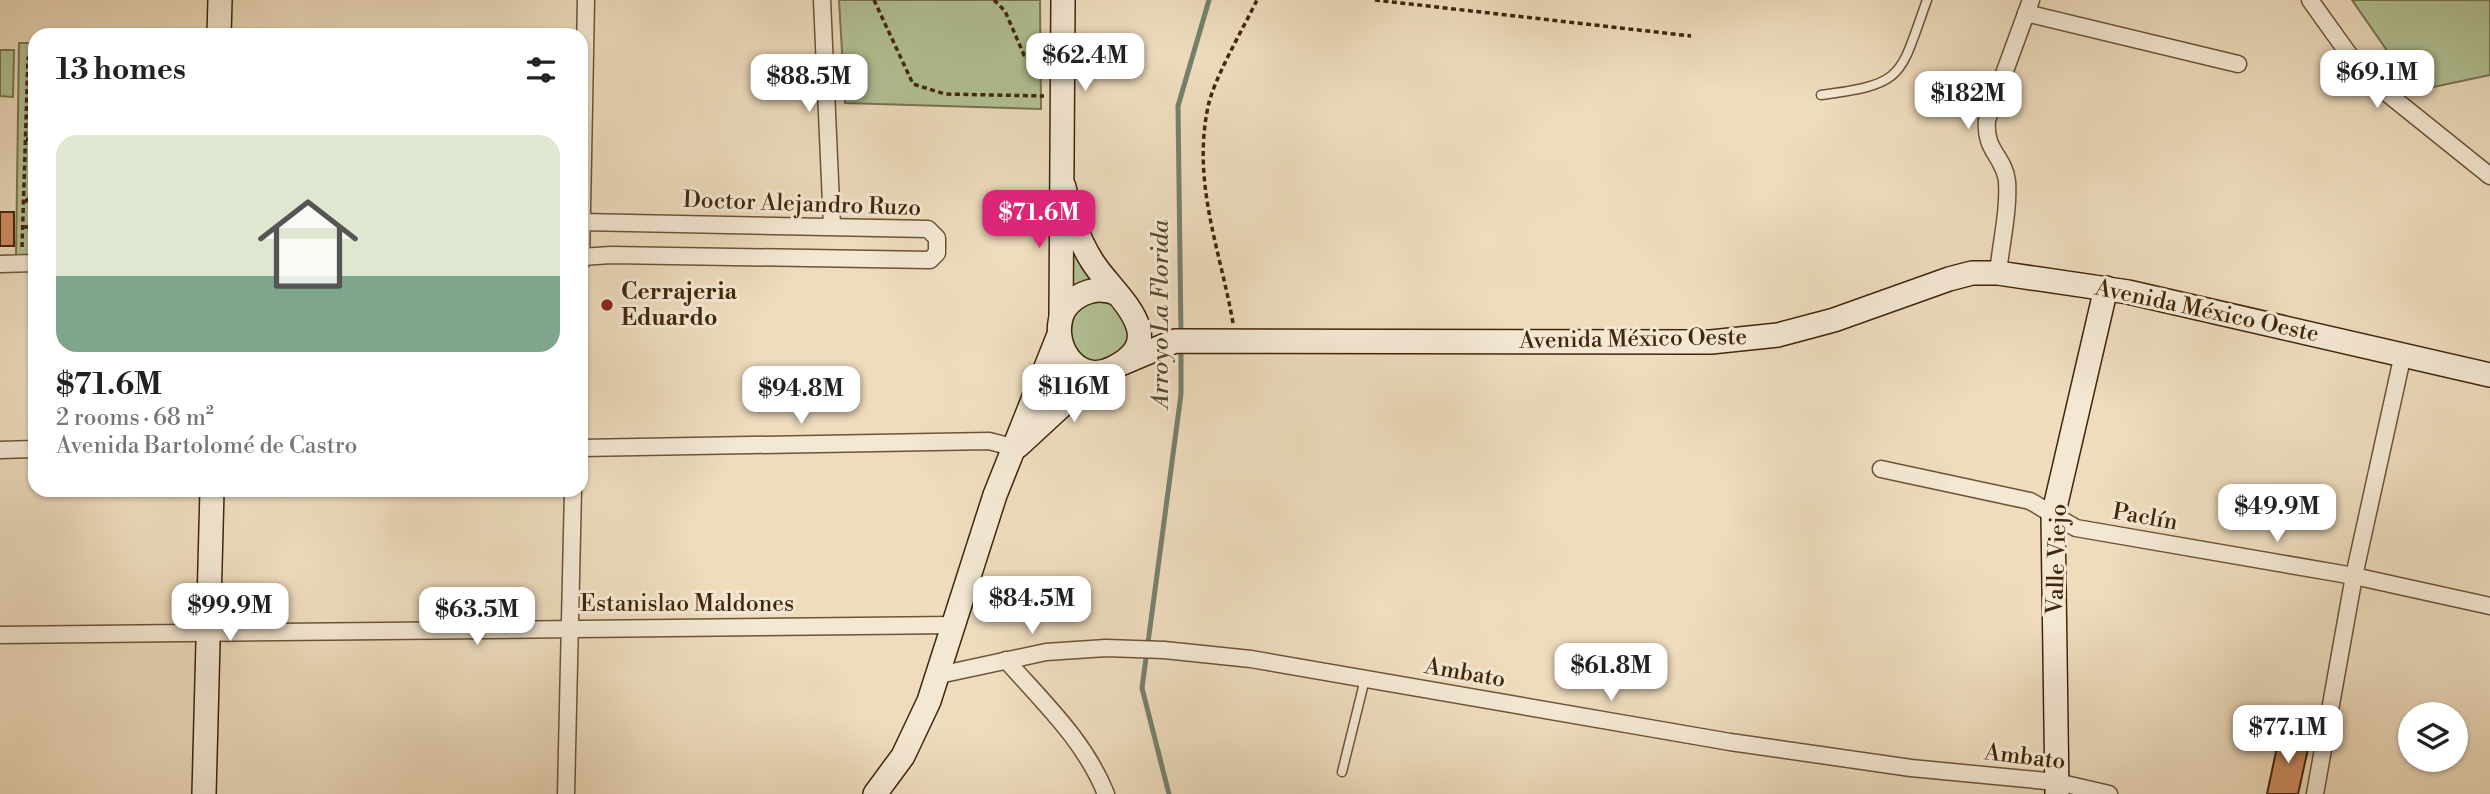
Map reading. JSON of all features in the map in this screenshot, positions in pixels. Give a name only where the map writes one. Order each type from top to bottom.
[{"type":"main road","points":[[219,28],[220,0]]},
{"type":"main road","points":[[1063,0],[1064,187],[1060,221],[1060,326],[1063,351],[1077,366],[1090,371],[1116,367]]},
{"type":"main road","points":[[1016,448],[1069,399],[1131,354],[1139,334],[1135,314],[1085,250],[1073,223],[1064,187]]},
{"type":"main road","name":"Avenida México Oeste","points":[[1116,367],[1175,341],[1711,342],[1778,335],[1834,320],[1972,273],[2106,288],[2490,374]]},
{"type":"main road","name":"Valle Viejo","points":[[2057,788],[2053,516],[2106,288]]},
{"type":"main road","points":[[875,794],[903,756],[939,675],[991,507],[1016,448],[1067,305],[1084,293],[1099,290],[1123,299],[1175,341]]},
{"type":"main road","points":[[204,794],[212,497]]},
{"type":"street","points":[[585,28],[586,0]]},
{"type":"street","points":[[822,0],[832,226]]},
{"type":"street","points":[[2309,0],[2363,74],[2490,176]]},
{"type":"street","points":[[1997,274],[2007,201],[2007,177],[1986,136],[1987,120],[2028,7],[2238,65]]},
{"type":"street","name":"Doctor Alejandro Ruzo","points":[[588,222],[928,229],[937,238],[937,253],[930,260],[611,255],[588,258]]},
{"type":"street","points":[[0,264],[28,264]]},
{"type":"street","points":[[2315,794],[2354,576],[2403,354]]},
{"type":"street","points":[[588,448],[989,441],[1016,448]]},
{"type":"street","points":[[0,450],[28,449]]},
{"type":"street","name":"Paclín","points":[[1881,469],[2030,502],[2076,528],[2354,576],[2490,606]]},
{"type":"street","points":[[566,794],[573,497]]},
{"type":"street","name":"Estanislao Maldones","points":[[0,635],[954,625]]},
{"type":"street","name":"Ambato","points":[[939,675],[1074,649],[1164,650],[1251,659],[1730,742],[2109,794]]},
{"type":"street","points":[[1006,660],[1070,732],[1097,772],[1106,794]]},
{"type":"lane","points":[[1821,95],[1870,89],[1892,78],[1904,64],[1927,0]]},
{"type":"lane","points":[[1342,772],[1365,679]]},
{"type":"path","points":[[874,0],[914,84],[945,94],[1063,97]]},
{"type":"path","points":[[994,0],[1006,11],[1024,55],[1063,74]]},
{"type":"path","points":[[1236,342],[1228,295],[1207,214],[1202,148],[1208,104],[1257,0]]},
{"type":"path","points":[[1375,0],[1691,36]]},
{"type":"path","points":[[28,85],[23,228],[28,228]]},
{"type":"path","points":[[24,204],[28,200]]},
{"type":"green space","points":[[839,0],[1040,0],[1041,109],[845,103]]},
{"type":"green space","points":[[2352,0],[2490,0],[2490,75],[2415,91]]},
{"type":"green space","points":[[19,43],[28,43],[28,255],[16,255]]},
{"type":"green space","points":[[0,50],[14,50],[13,97],[0,96]]},
{"type":"green space","points":[[1070,243],[1092,280],[1071,286]]},
{"type":"green space","points":[[1099,302],[1116,307],[1124,315],[1129,332],[1124,349],[1116,357],[1099,362],[1082,357],[1074,349],[1069,332],[1074,315],[1082,307]]},
{"type":"green space","points":[[1057,364],[1077,380],[1035,418]]},
{"type":"building","points":[[0,212],[14,212],[14,246],[0,246]]},
{"type":"building","points":[[2280,733],[2310,740],[2298,794],[2267,794]]},
{"type":"waterway","name":"Arroyo La Florida","points":[[1181,335],[1178,106],[1209,0]]},
{"type":"waterway","name":"Arroyo La Florida","points":[[1169,794],[1142,688],[1181,394],[1181,345]]},
{"type":"place","name":"Cerrajeria Eduardo","points":[[607,305]]}]
